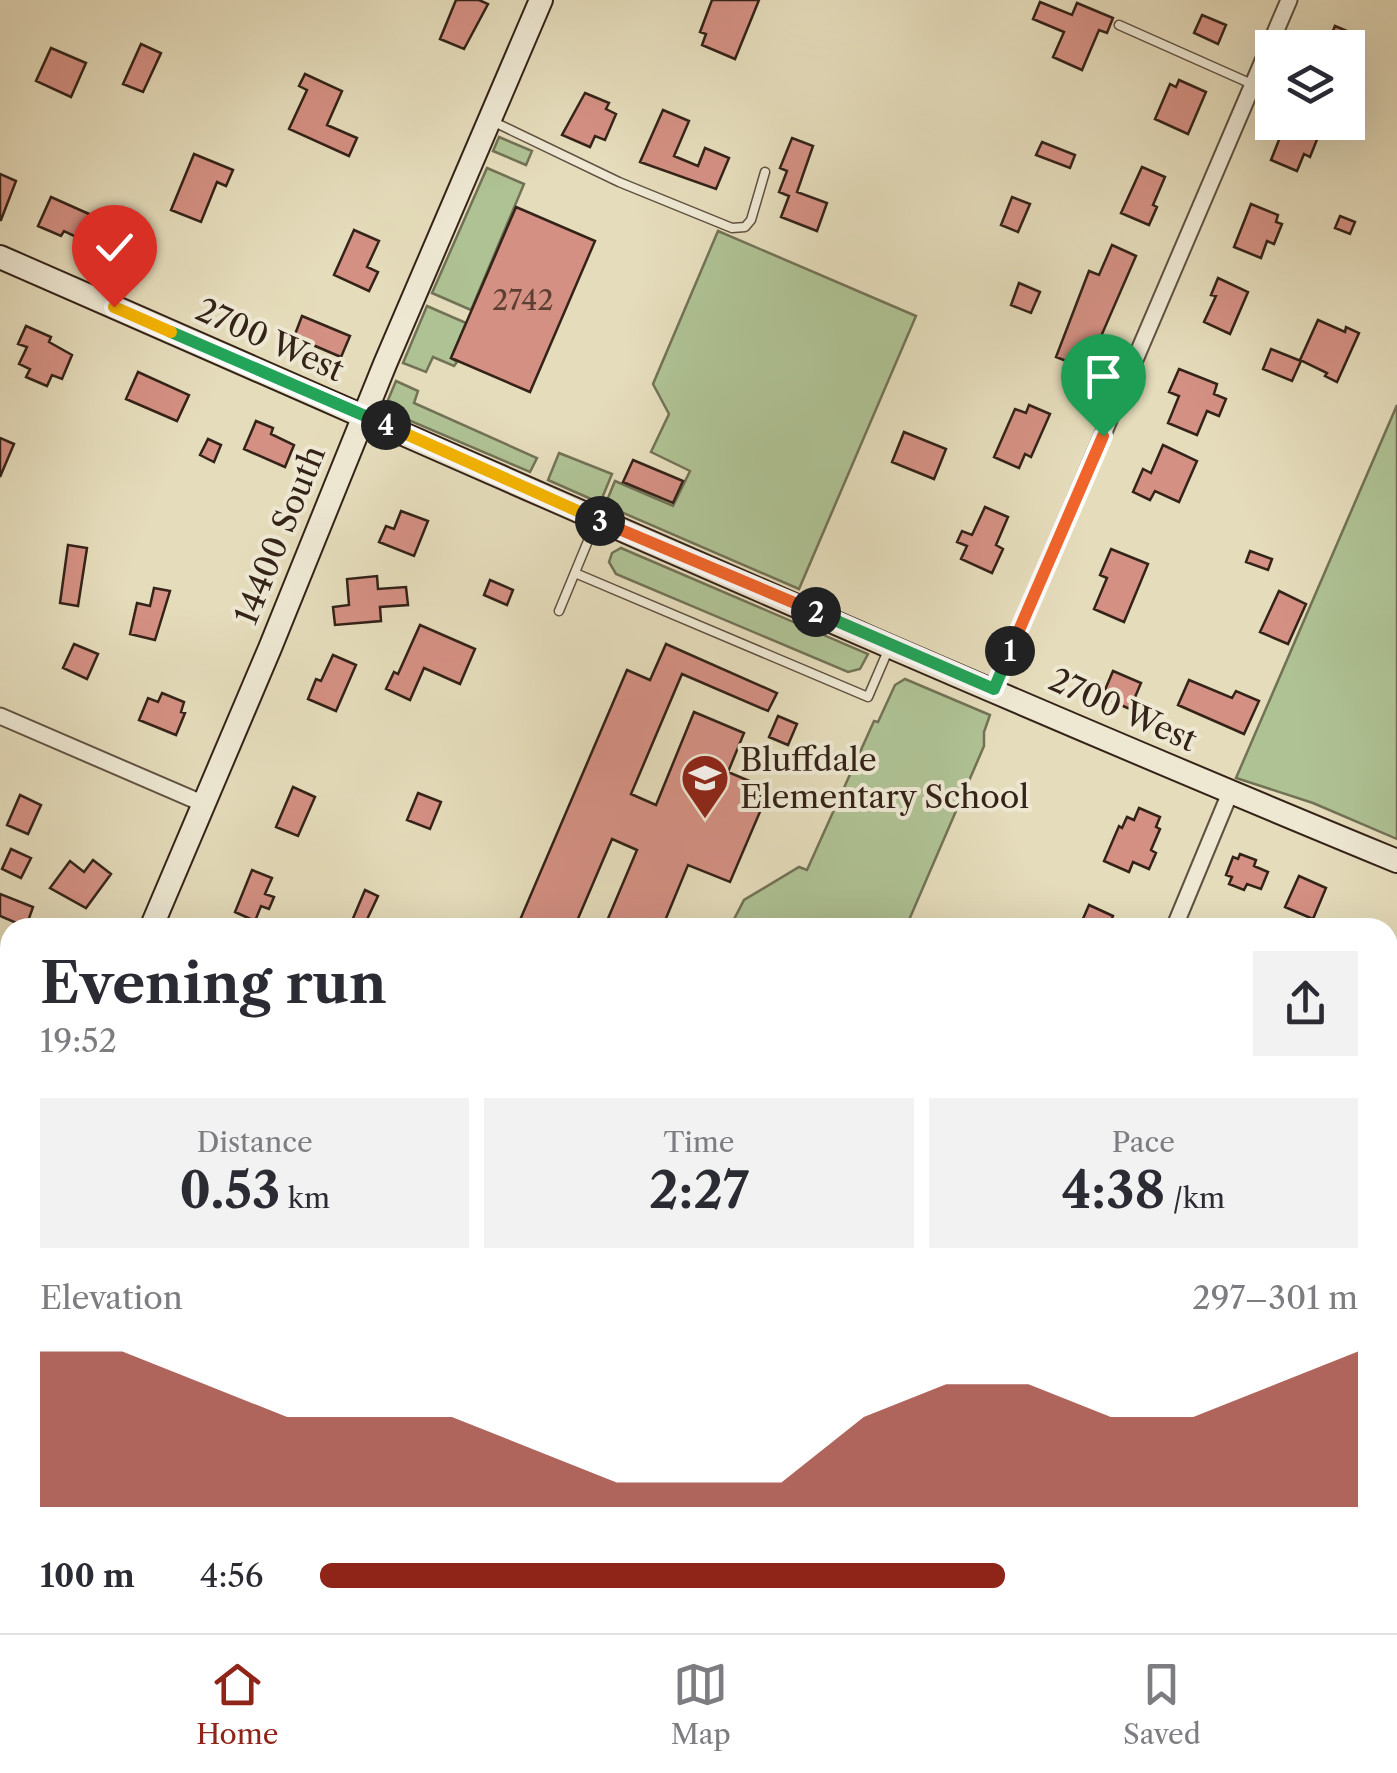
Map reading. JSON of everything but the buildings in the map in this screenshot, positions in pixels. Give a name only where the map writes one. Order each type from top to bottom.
[{"type":"main road","name":"14400 South","points":[[155,918],[541,0]]},
{"type":"main road","name":"2700 West","points":[[0,257],[597,520],[1230,793],[1397,860]]},
{"type":"street","points":[[994,689],[1288,0]]},
{"type":"street","points":[[0,716],[204,804]]},
{"type":"street","points":[[1178,918],[1230,793]]},
{"type":"lane","points":[[1119,24],[1254,85]]},
{"type":"lane","points":[[490,120],[618,182],[732,228],[745,226],[751,220],[765,172]]},
{"type":"lane","points":[[558,611],[597,520]]},
{"type":"lane","points":[[575,573],[868,697],[891,644]]},
{"type":"green space","points":[[499,137],[532,151],[526,165],[493,151]]},
{"type":"green space","points":[[487,168],[524,184],[471,310],[432,293]]},
{"type":"green space","points":[[718,231],[916,316],[799,589],[605,505],[615,481],[673,506],[690,471],[651,452],[669,414],[653,384]]},
{"type":"green space","points":[[427,306],[466,323],[451,358],[457,362],[454,366],[433,357],[426,372],[403,363]]},
{"type":"green space","points":[[396,381],[418,391],[414,403],[537,458],[530,472],[399,416],[388,400]]},
{"type":"green space","points":[[1397,405],[1397,839],[1313,803],[1236,778]]},
{"type":"green space","points":[[559,453],[612,474],[600,503],[548,480]]},
{"type":"green space","points":[[621,548],[868,654],[860,669],[848,672],[616,574],[609,562],[612,553]]},
{"type":"green space","points":[[905,679],[990,715],[984,746],[910,918],[735,918],[744,900],[799,867],[807,870],[874,721],[878,722],[895,685]]},
{"type":"place","name":"Bluffdale Elementary School","points":[[705,820]]},
{"type":"route","points":[[114,307],[597,520],[994,689],[1103,436]]}]
